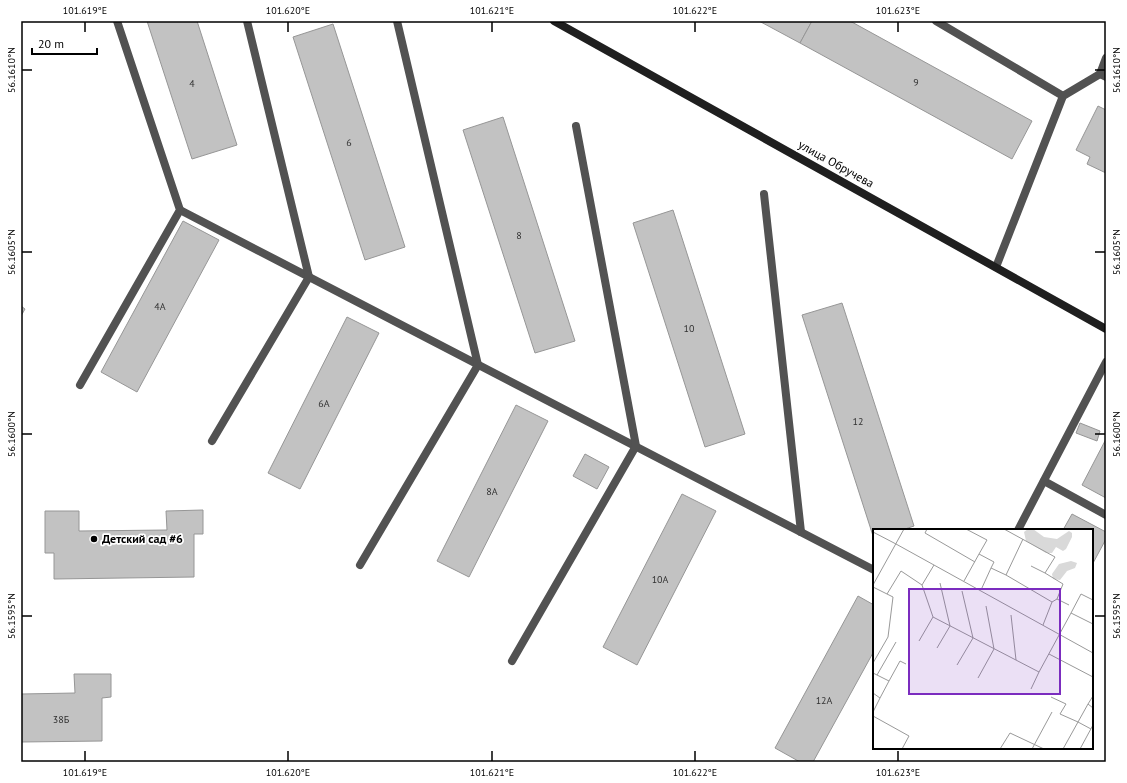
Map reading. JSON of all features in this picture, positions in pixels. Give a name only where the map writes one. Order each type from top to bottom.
[{"type":"main road","name":"улица Обручева","points":[[554,21],[1106,329]]},
{"type":"lane","points":[[117,21],[180,210],[873,569]]},
{"type":"lane","points":[[212,441],[309,276],[247,21]]},
{"type":"lane","points":[[360,565],[478,365],[397,21]]},
{"type":"lane","points":[[936,21],[1063,96]]},
{"type":"lane","points":[[996,267],[1063,96],[1103,76],[1106,58]]},
{"type":"lane","points":[[512,661],[636,446],[576,126]]},
{"type":"lane","points":[[764,194],[801,532]]},
{"type":"lane","points":[[80,385],[180,210]]},
{"type":"lane","points":[[1019,529],[1106,362]]},
{"type":"lane","points":[[1044,481],[1106,515]]},
{"type":"building","points":[[147,21],[197,21],[237,145],[192,159]]},
{"type":"building","points":[[759,21],[812,21],[800,43]]},
{"type":"building","points":[[812,21],[850,21],[1032,121],[1012,159],[800,43]]},
{"type":"building","points":[[333,24],[405,247],[365,260],[293,37]]},
{"type":"building","points":[[1098,106],[1106,110],[1106,173],[1087,164],[1090,157],[1076,150]]},
{"type":"building","points":[[503,117],[575,341],[535,353],[463,130]]},
{"type":"building","points":[[673,210],[745,434],[705,447],[633,223]]},
{"type":"building","points":[[183,221],[219,240],[137,392],[101,372]]},
{"type":"building","points":[[842,303],[914,526],[905,529],[873,529],[873,536],[802,315]]},
{"type":"building","points":[[21,306],[25,309],[21,316]]},
{"type":"building","points":[[347,317],[379,333],[300,489],[268,473]]},
{"type":"building","points":[[516,405],[548,421],[469,577],[437,561]]},
{"type":"building","points":[[1080,423],[1100,431],[1097,441],[1076,433]]},
{"type":"building","points":[[1106,439],[1106,498],[1082,485]]},
{"type":"building","points":[[585,454],[609,467],[597,489],[573,476]]},
{"type":"building","points":[[682,494],[716,511],[637,665],[603,647]]},
{"type":"building","points":[[203,510],[203,534],[194,534],[194,577],[54,579],[54,553],[45,553],[45,511],[79,511],[79,531],[167,530],[166,511]]},
{"type":"building","points":[[1072,514],[1106,532],[1106,539],[1093,563],[1093,529],[1064,529]]},
{"type":"building","points":[[858,596],[873,604],[873,653],[813,762],[800,762],[775,748]]},
{"type":"building","points":[[74,674],[111,674],[111,697],[102,698],[102,741],[21,742],[21,694],[75,693]]},
{"type":"place","name":"Детский сад #6","points":[[94,539]]}]
